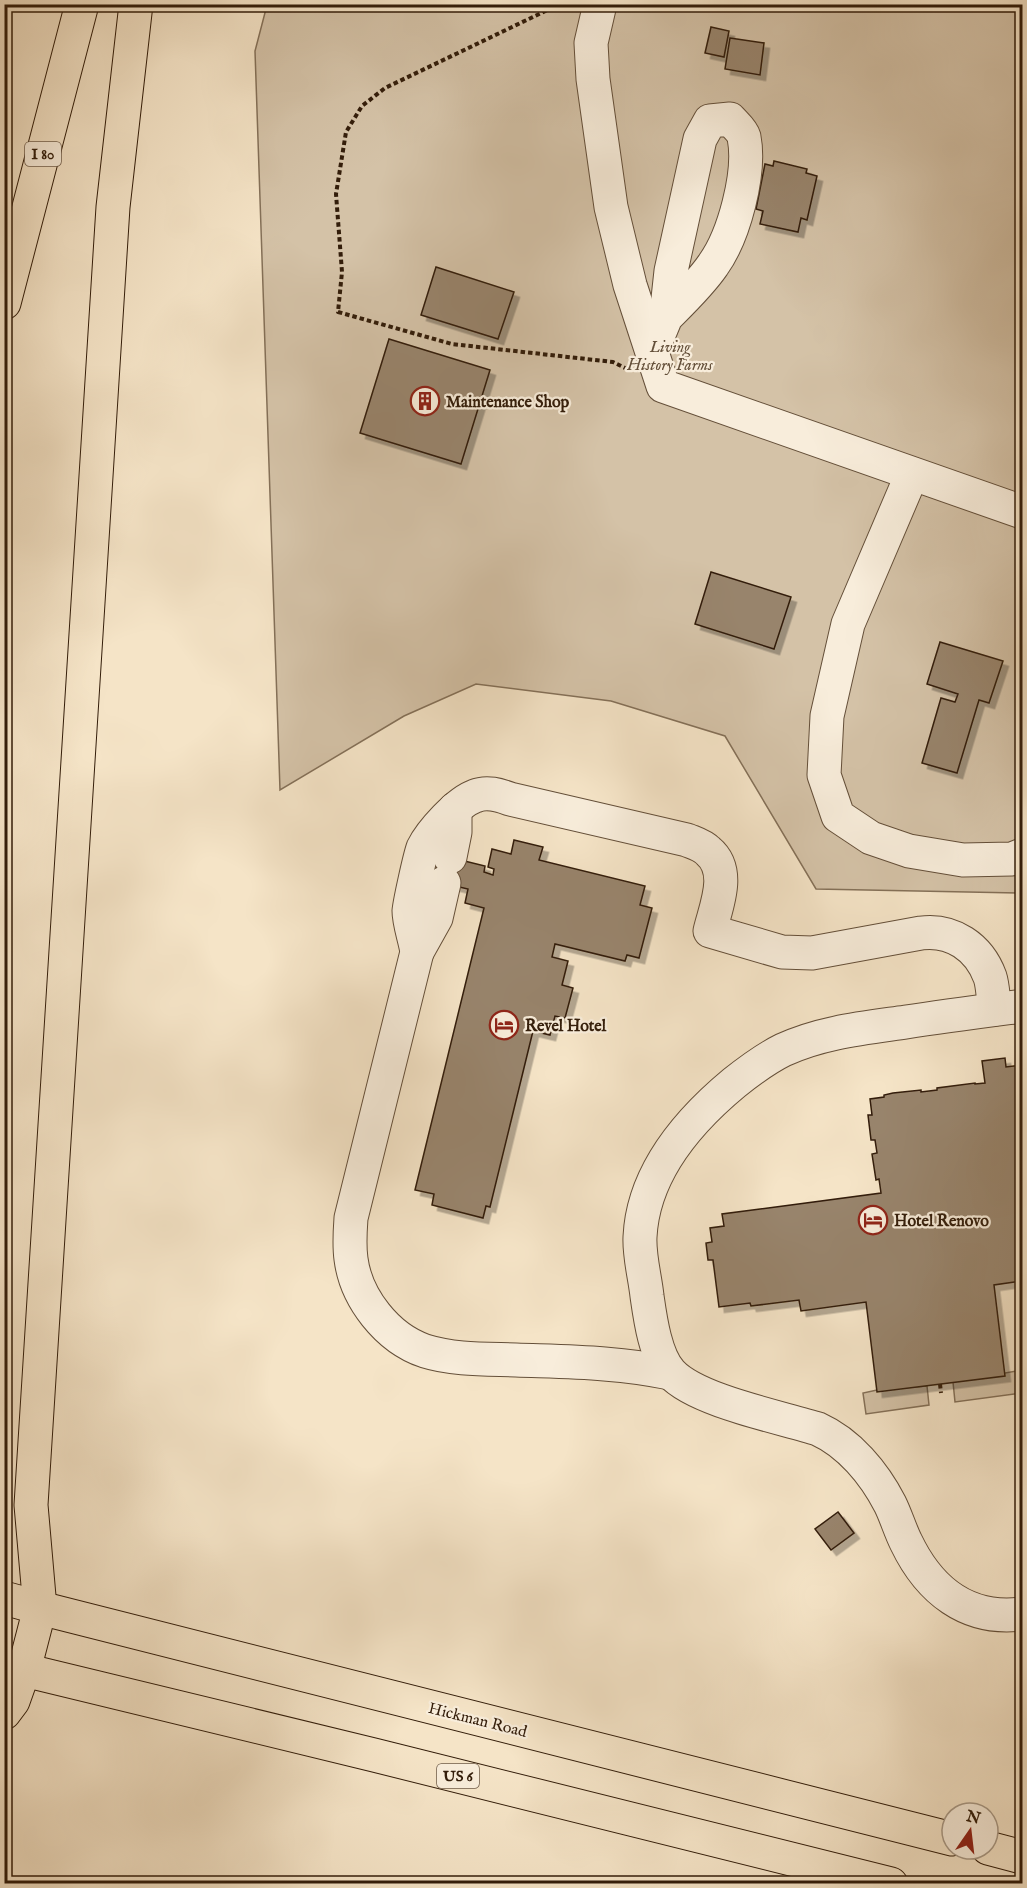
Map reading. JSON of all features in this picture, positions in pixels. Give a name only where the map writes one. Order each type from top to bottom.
[{"type":"main road","name":"I 80","points":[[4,303],[82,4]]},
{"type":"main road","points":[[4,1713],[13,1701],[14,1668],[40,1608],[32,1505],[112,207],[136,4]]},
{"type":"main road","name":"Hickman Road","points":[[4,1598],[940,1836]]},
{"type":"main road","name":"US 6","points":[[14,1668],[891,1884]]},
{"type":"main road","points":[[1000,1851],[1023,1857]]},
{"type":"lane","points":[[600,4],[591,43],[593,79],[611,207],[630,285],[663,386],[1023,512]]},
{"type":"lane","points":[[652,351],[666,317],[671,271],[700,139],[710,122],[730,119],[744,134],[746,162],[731,231],[714,264],[692,291],[666,317]]},
{"type":"lane","points":[[912,474],[848,624],[827,716],[824,775],[838,816],[871,838],[909,851],[963,860],[1012,859],[1023,855]]},
{"type":"lane","points":[[417,952],[409,912],[423,849],[455,809],[473,796],[497,794],[687,840],[702,846],[715,858],[722,880],[710,931],[754,945],[782,952],[812,953],[930,931],[951,934],[973,949],[1009,1007],[847,1030],[809,1040],[782,1051],[752,1069],[711,1102],[693,1120],[666,1156],[654,1179],[640,1238],[650,1318],[659,1351],[670,1373]]},
{"type":"lane","points":[[455,809],[455,832],[436,918],[417,952],[351,1218],[349,1240],[351,1261],[357,1281],[371,1309],[400,1337],[424,1350],[457,1358],[631,1365],[670,1373],[704,1395],[818,1428],[831,1435],[858,1458],[880,1487],[907,1544],[935,1586],[948,1597],[978,1611],[1023,1614]]},
{"type":"path","points":[[560,4],[385,88],[362,106],[346,132],[336,194],[342,272],[338,312],[452,344],[613,362],[663,386]]},
{"type":"path","points":[[940,1384],[941,1394]]},
{"type":"green space","name":"Living History Farms","points":[[267,5],[1022,5],[1022,893],[816,889],[725,736],[611,701],[476,684],[404,716],[280,790],[255,51]]},
{"type":"green space","points":[[1022,1370],[1022,1393],[955,1402],[953,1382]]},
{"type":"green space","points":[[927,1386],[929,1405],[866,1414],[863,1393]]},
{"type":"building","points":[[711,27],[729,31],[724,57],[705,53]]},
{"type":"building","points":[[730,38],[764,43],[760,75],[725,69]]},
{"type":"building","points":[[774,161],[807,169],[806,173],[817,176],[807,220],[801,218],[798,232],[760,224],[763,211],[756,209],[765,164],[773,166]]},
{"type":"building","points":[[436,267],[514,292],[498,339],[421,315]]},
{"type":"building","name":"Maintenance Shop","points":[[389,339],[490,370],[461,464],[360,433]]},
{"type":"building","points":[[711,572],[791,597],[774,649],[695,624]]},
{"type":"building","points":[[940,642],[1003,661],[989,703],[979,700],[957,773],[922,763],[941,698],[955,702],[958,694],[927,684]]},
{"type":"building","name":"Revel Hotel","points":[[514,840],[543,847],[539,860],[645,886],[640,905],[652,908],[639,958],[627,955],[625,961],[555,944],[552,957],[568,961],[562,985],[573,988],[565,1018],[555,1016],[550,1035],[533,1031],[490,1207],[486,1206],[483,1218],[432,1205],[434,1194],[415,1190],[484,908],[465,903],[468,889],[426,879],[432,853],[485,866],[484,872],[493,875],[494,869],[488,867],[492,849],[511,854]]},
{"type":"building","name":"Hotel Renovo","points":[[1005,1058],[1006,1067],[1022,1065],[1022,1281],[994,1285],[1005,1376],[877,1392],[866,1302],[801,1311],[799,1300],[719,1307],[713,1260],[708,1260],[706,1243],[712,1242],[710,1228],[724,1226],[722,1214],[881,1193],[879,1179],[876,1180],[872,1154],[877,1153],[875,1140],[871,1140],[868,1115],[872,1115],[870,1099],[893,1093],[921,1090],[921,1092],[985,1083],[982,1061]]},
{"type":"building","points":[[838,1512],[854,1533],[831,1550],[815,1529]]},
{"type":"place","name":"Maintenance Shop","points":[[425,401]]},
{"type":"place","name":"Revel Hotel","points":[[504,1025]]},
{"type":"place","name":"Hotel Renovo","points":[[873,1220]]}]
